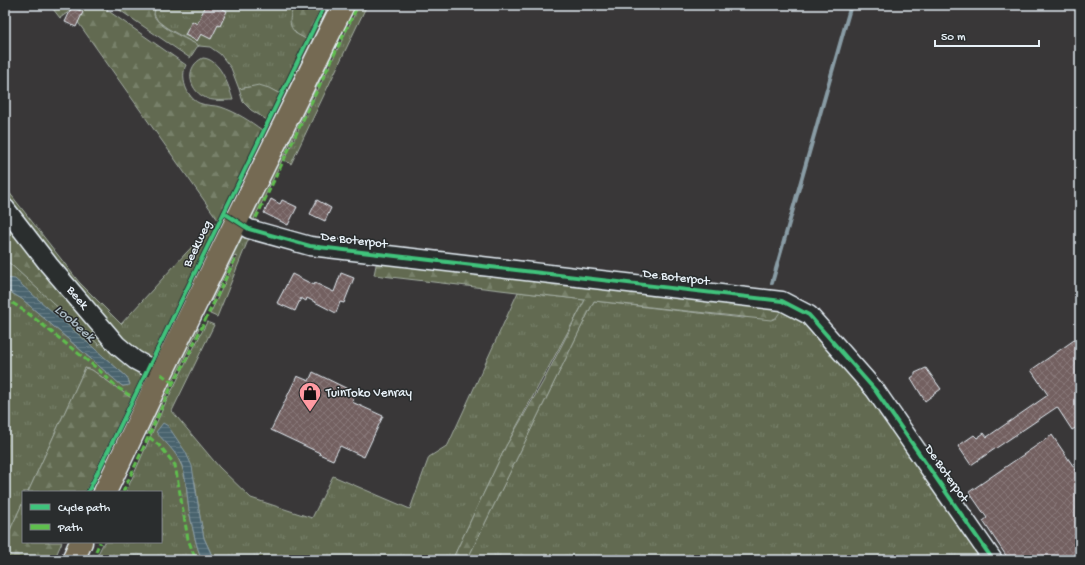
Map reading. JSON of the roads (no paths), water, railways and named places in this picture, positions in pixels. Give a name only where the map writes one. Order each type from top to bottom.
[{"type":"main road","name":"Beekweg","points":[[105,491],[161,374],[343,5]]},
{"type":"main road","points":[[73,560],[81,543]]},
{"type":"street","name":"Beek","points":[[5,208],[50,265],[117,345],[135,360],[161,374]]},
{"type":"street","name":"De Boterpot","points":[[236,221],[249,229],[310,246],[782,301],[809,315],[875,390],[993,560]]},
{"type":"water","points":[[5,278],[15,279],[127,377],[130,385],[121,385],[22,299],[5,289]]},
{"type":"water","points":[[163,423],[168,426],[185,451],[192,466],[204,538],[214,560],[202,560],[200,555],[190,515],[183,467],[175,453],[156,432]]},
{"type":"waterway","points":[[772,283],[851,5]]},
{"type":"place","name":"TuinToko Venray","points":[[310,412]]},
{"type":"water label","name":"Loobeek","points":[[74,324]]}]
